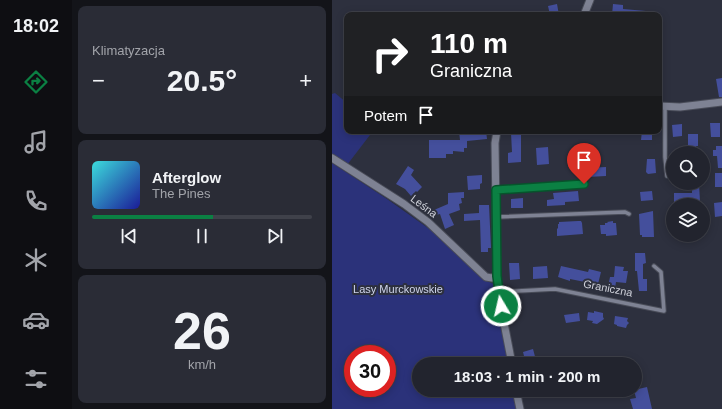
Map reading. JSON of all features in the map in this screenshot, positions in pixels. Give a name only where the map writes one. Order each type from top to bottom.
[{"type":"street","points":[[585,12],[590,0]]},
{"type":"street","points":[[662,106],[680,107],[722,102]]},
{"type":"street","points":[[496,134],[495,143],[498,292],[511,357]]},
{"type":"street","name":"Leśna","points":[[332,158],[404,204],[428,222],[486,277],[492,278],[497,276]]},
{"type":"street","points":[[517,397],[520,409]]},
{"type":"lane","points":[[662,106],[666,166]]},
{"type":"lane","points":[[496,190],[584,184]]},
{"type":"lane","points":[[496,217],[625,212],[629,214]]},
{"type":"lane","name":"Graniczna","points":[[498,292],[555,289],[664,311],[661,272],[654,266]]},
{"type":"green space","points":[[335,93],[344,100],[344,134],[371,134],[347,165],[332,154],[332,94]]},
{"type":"green space","name":"Lasy Murckowskie","points":[[332,163],[435,233],[480,275],[491,283],[495,284],[508,357],[412,357],[412,397],[515,397],[518,409],[332,409]]},
{"type":"building","points":[[557,4],[558,12],[549,12],[548,6]]},
{"type":"building","points":[[613,4],[623,5],[623,9],[646,11],[646,12],[612,12]]},
{"type":"building","points":[[722,78],[722,97],[719,97],[716,79]]},
{"type":"building","points":[[710,123],[720,123],[720,137],[711,137]]},
{"type":"building","points":[[682,124],[682,136],[673,137],[672,125]]},
{"type":"building","points":[[459,134],[486,134],[487,139],[467,141],[467,148],[464,148],[464,152],[453,151],[453,154],[446,154],[446,158],[429,158],[429,140],[460,140]]},
{"type":"building","points":[[511,134],[521,134],[521,162],[508,163],[508,153],[512,152]]},
{"type":"building","points":[[642,134],[652,134],[652,140],[641,140]]},
{"type":"building","points":[[688,134],[698,134],[698,146],[688,146]]},
{"type":"building","points":[[716,146],[722,146],[722,168],[718,168],[717,156],[713,156],[713,150],[716,150]]},
{"type":"building","points":[[548,147],[549,164],[537,165],[536,148]]},
{"type":"building","points":[[647,159],[655,159],[656,173],[648,174],[646,172]]},
{"type":"building","points":[[408,166],[414,170],[411,175],[422,187],[411,196],[405,189],[396,184]]},
{"type":"building","points":[[606,167],[606,176],[587,177],[586,168]]},
{"type":"building","points":[[715,173],[722,173],[722,187],[715,187]]},
{"type":"building","points":[[482,175],[480,189],[468,190],[467,176]]},
{"type":"building","points":[[692,190],[699,190],[700,198],[674,198],[674,193],[692,193]]},
{"type":"building","points":[[578,191],[579,201],[565,202],[565,205],[547,206],[547,200],[554,199],[553,193]]},
{"type":"building","points":[[652,191],[653,200],[641,201],[640,192]]},
{"type":"building","points":[[464,192],[464,198],[461,198],[462,203],[459,204],[460,210],[449,214],[454,225],[445,229],[440,214],[436,215],[434,210],[448,204],[448,193]]},
{"type":"building","points":[[523,198],[523,208],[511,208],[511,199]]},
{"type":"building","points":[[722,202],[722,216],[715,217],[714,203]]},
{"type":"building","points":[[479,205],[489,205],[491,248],[488,248],[488,252],[481,252],[480,220],[464,221],[464,214],[479,213]]},
{"type":"building","points":[[653,211],[654,237],[642,237],[642,235],[640,235],[639,214]]},
{"type":"building","points":[[581,221],[583,234],[557,236],[559,222]]},
{"type":"building","points":[[613,221],[613,223],[616,223],[617,235],[606,236],[606,234],[601,234],[600,225],[605,225],[605,223],[608,223],[607,222]]},
{"type":"building","points":[[635,253],[645,253],[646,263],[643,264],[643,279],[647,279],[647,291],[639,291],[637,271],[635,271]]},
{"type":"building","points":[[509,263],[519,263],[520,279],[510,280]]},
{"type":"building","points":[[547,266],[548,278],[533,279],[533,267]]},
{"type":"building","points":[[561,266],[588,272],[589,269],[601,272],[598,284],[570,279],[570,281],[558,277]]},
{"type":"building","points":[[615,266],[624,267],[623,271],[628,271],[626,283],[616,282],[615,288],[608,287],[610,277],[614,277]]},
{"type":"building","points":[[594,311],[603,313],[604,319],[597,324],[592,323],[593,321],[587,320],[588,312],[594,313]]},
{"type":"building","points":[[579,313],[580,321],[566,323],[564,315]]},
{"type":"building","points":[[615,316],[628,318],[627,321],[629,323],[626,328],[614,324]]},
{"type":"building","points":[[533,349],[535,357],[524,357],[523,352]]},
{"type":"building","points":[[647,387],[652,409],[633,409],[630,399],[642,397],[642,388]]},
{"type":"route","points":[[501,306],[497,276],[496,190],[584,184]]}]
